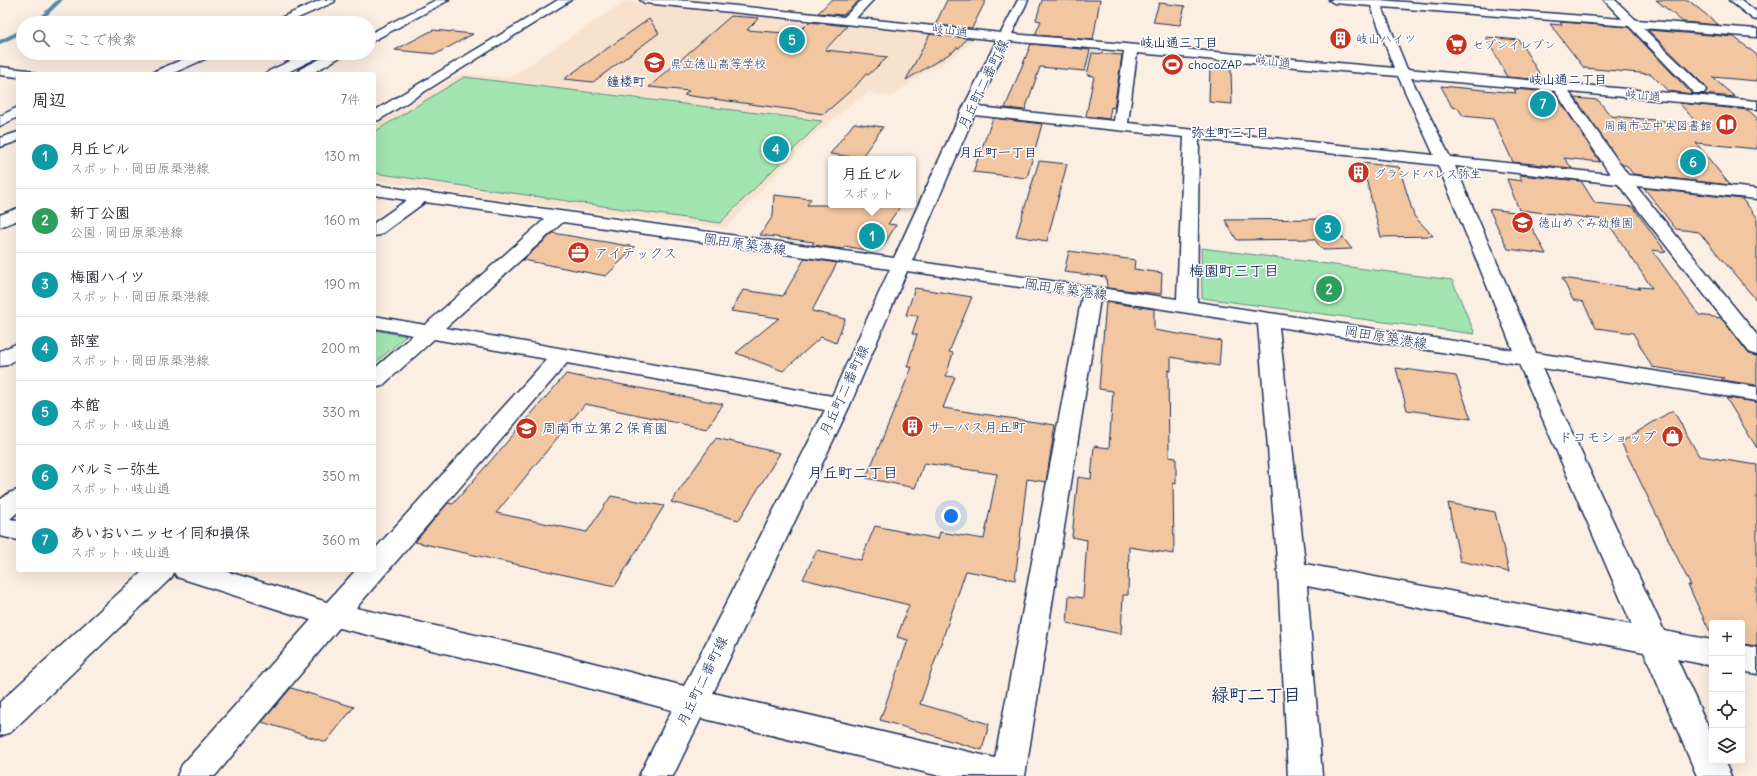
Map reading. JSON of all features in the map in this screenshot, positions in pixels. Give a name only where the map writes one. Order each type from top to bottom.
[{"type":"main road","points":[[293,16],[330,0]]},
{"type":"main road","points":[[376,25],[426,0]]},
{"type":"main road","points":[[376,35],[444,0]]},
{"type":"main road","points":[[376,116],[566,0]]},
{"type":"main road","name":"岐山通","points":[[645,0],[847,20],[1008,32],[1400,67],[1560,87],[1757,103]]},
{"type":"main road","name":"岐山通","points":[[723,0],[762,2],[856,13],[1131,48],[1699,90],[1757,103]]},
{"type":"main road","points":[[847,20],[868,0]]},
{"type":"main road","name":"月丘町二番町線","points":[[656,776],[838,405],[969,110],[1023,0]]},
{"type":"main road","points":[[1334,0],[1757,33]]},
{"type":"main road","points":[[1609,0],[1699,90]]},
{"type":"main road","points":[[1734,0],[1757,17]]},
{"type":"main road","points":[[1375,2],[1400,67],[1444,160],[1527,358],[1714,776]]},
{"type":"main road","points":[[1541,6],[1551,17]]},
{"type":"main road","points":[[1120,126],[1131,48]]},
{"type":"main road","points":[[165,72],[192,60]]},
{"type":"main road","points":[[278,72],[303,60]]},
{"type":"main road","points":[[304,72],[327,60]]},
{"type":"main road","points":[[0,71],[16,73]]},
{"type":"main road","points":[[1560,87],[1622,180],[1757,349]]},
{"type":"main road","points":[[969,110],[1757,194]]},
{"type":"main road","points":[[0,122],[16,112]]},
{"type":"main road","points":[[1187,306],[1192,133]]},
{"type":"main road","points":[[0,144],[16,137]]},
{"type":"main road","name":"岡田原築港線","points":[[376,190],[1187,306],[1757,394]]},
{"type":"main road","points":[[376,230],[421,197]]},
{"type":"main road","points":[[0,208],[16,200]]},
{"type":"main road","points":[[0,222],[16,214]]},
{"type":"main road","points":[[376,379],[558,217]]},
{"type":"main road","points":[[1008,776],[1092,292]]},
{"type":"main road","points":[[1268,319],[1292,572],[1305,776]]},
{"type":"main road","points":[[376,322],[838,405]]},
{"type":"main road","points":[[0,360],[16,350]]},
{"type":"main road","points":[[376,566],[562,356]]},
{"type":"main road","points":[[0,513],[16,501]]},
{"type":"main road","points":[[0,526],[16,530]]},
{"type":"main road","points":[[0,722],[160,572]]},
{"type":"main road","points":[[193,572],[333,615],[550,665],[692,702],[1004,776]]},
{"type":"main road","points":[[194,776],[370,572]]},
{"type":"main road","points":[[1292,572],[1709,652]]},
{"type":"main road","points":[[1745,659],[1757,661]]},
{"type":"shaded area","points":[[625,1],[976,37],[956,55],[924,73],[891,97],[868,92],[813,135],[726,228],[488,198],[376,180],[376,125],[460,74],[509,78]]},
{"type":"green space","points":[[464,77],[822,121],[720,223],[376,173],[376,131]]},
{"type":"green space","points":[[1201,248],[1452,280],[1475,334],[1202,298]]},
{"type":"green space","points":[[376,330],[406,336],[376,362]]},
{"type":"building","points":[[831,0],[860,0],[843,15],[818,13]]},
{"type":"building","points":[[947,0],[986,0],[972,28],[935,25]]},
{"type":"building","points":[[1042,0],[1100,0],[1093,40],[1035,35],[1041,21],[1036,20]]},
{"type":"building","points":[[1656,0],[1688,0],[1719,25],[1683,22]]},
{"type":"building","points":[[1159,3],[1185,6],[1180,25],[1153,22]]},
{"type":"building","points":[[731,16],[759,18],[747,30],[797,34],[809,22],[847,26],[825,50],[888,57],[868,75],[866,74],[856,86],[824,114],[684,95],[689,91],[649,87]]},
{"type":"building","points":[[649,19],[659,33],[593,82],[564,79]]},
{"type":"building","points":[[1560,22],[1628,27],[1692,94],[1668,91],[1651,74],[1584,68],[1550,24],[1562,25]]},
{"type":"building","points":[[433,30],[473,34],[436,54],[395,50]]},
{"type":"building","points":[[1648,30],[1734,37],[1757,55],[1757,81],[1712,77],[1735,97],[1702,94],[1707,91],[1705,86]]},
{"type":"building","points":[[930,34],[967,38],[959,48],[956,48],[954,51],[906,80]]},
{"type":"building","points":[[1486,37],[1519,40],[1543,80],[1507,77]]},
{"type":"building","points":[[1031,44],[1090,50],[1085,71],[1040,67],[1025,110],[1005,108]]},
{"type":"building","points":[[1092,53],[1122,55],[1114,108],[1111,107],[1109,119],[1086,116],[1094,76],[1087,75]]},
{"type":"building","points":[[1210,68],[1231,70],[1232,104],[1209,102]]},
{"type":"building","points":[[1441,86],[1516,93],[1514,89],[1551,92],[1557,96],[1600,162],[1564,158],[1572,168],[1513,162],[1493,119],[1463,116],[1458,108],[1452,107]]},
{"type":"building","points":[[1575,98],[1598,100],[1611,116],[1698,124],[1679,103],[1748,110],[1757,118],[1757,149],[1696,143],[1730,185],[1633,174],[1626,165],[1622,165]]},
{"type":"building","points":[[993,118],[1042,124],[1027,178],[973,172]]},
{"type":"building","points":[[854,123],[883,127],[862,156],[830,154]]},
{"type":"building","points":[[1039,161],[1067,164],[1047,241],[1016,236]]},
{"type":"building","points":[[1362,163],[1399,167],[1414,216],[1433,236],[1381,237]]},
{"type":"building","points":[[1519,175],[1581,181],[1595,203],[1633,207],[1666,252],[1652,250],[1699,315],[1721,318],[1749,354],[1757,356],[1757,385],[1721,380],[1724,378],[1652,367],[1633,333],[1596,328],[1583,302],[1573,300],[1562,278],[1640,289],[1638,287],[1652,288],[1606,220],[1519,210],[1507,179],[1522,181]]},
{"type":"building","points":[[1644,188],[1742,199],[1757,217],[1757,301],[1699,232],[1676,229]]},
{"type":"building","points":[[774,195],[811,199],[807,205],[828,205],[828,208],[899,208],[888,224],[896,225],[884,245],[870,251],[845,246],[844,249],[812,245],[814,242],[760,235],[773,216]]},
{"type":"building","points":[[1489,209],[1524,213],[1546,254],[1508,249]]},
{"type":"building","points":[[1328,219],[1352,249],[1323,250],[1314,239],[1237,240],[1225,220]]},
{"type":"building","name":"アイテックス","points":[[553,233],[635,247],[606,276],[523,260]]},
{"type":"building","points":[[1069,251],[1135,260],[1134,269],[1162,273],[1161,294],[1107,288],[1106,277],[1064,272]]},
{"type":"building","points":[[805,258],[837,263],[812,311],[845,319],[836,343],[821,337],[783,371],[736,353],[779,318],[731,311],[743,290],[783,296]]},
{"type":"building","points":[[915,288],[972,297],[949,352],[953,353],[946,376],[955,377],[943,408],[1055,425],[1046,482],[1027,479],[1015,580],[966,571],[920,704],[989,724],[982,750],[880,720],[908,640],[897,637],[909,605],[803,579],[817,550],[861,560],[875,526],[938,539],[940,532],[984,539],[997,474],[924,463],[915,488],[866,478],[912,367],[907,367],[917,334],[912,334],[918,316],[906,315]]},
{"type":"building","points":[[1106,302],[1154,309],[1154,330],[1221,341],[1219,366],[1171,357],[1171,371],[1168,370],[1169,457],[1176,458],[1176,484],[1173,483],[1174,554],[1129,547],[1128,595],[1123,595],[1121,634],[1067,623],[1069,596],[1083,598],[1087,540],[1072,537],[1078,477],[1091,479],[1094,446],[1109,448],[1113,391],[1099,389]]},
{"type":"building","points":[[1396,368],[1456,376],[1471,419],[1407,410]]},
{"type":"building","points":[[566,374],[723,404],[707,429],[585,404],[496,513],[587,532],[611,496],[664,506],[615,586],[415,542],[448,503],[453,504]]},
{"type":"building","points":[[1726,398],[1757,402],[1757,448]]},
{"type":"building","points":[[1673,410],[1699,456],[1757,465],[1757,646],[1745,644],[1745,620],[1709,620],[1709,630],[1688,585],[1691,586],[1621,442]]},
{"type":"building","points":[[716,438],[780,453],[739,520],[671,502]]},
{"type":"building","points":[[1448,503],[1495,512],[1509,572],[1460,561]]},
{"type":"building","points":[[291,688],[354,707],[326,742],[262,722]]},
{"type":"waterway","points":[[43,16],[60,0]]},
{"type":"waterway","points":[[0,42],[16,34]]},
{"type":"place","name":"岐山ハイツ","points":[[1341,38]]},
{"type":"place","name":"本館","points":[[792,40]]},
{"type":"place","name":"セブンイレブン","points":[[1456,44]]},
{"type":"place","name":"県立徳山高等学校","points":[[655,63]]},
{"type":"place","name":"chocoZAP","points":[[1173,64]]},
{"type":"place","name":"あいおいニッセイ同和損保","points":[[1543,104]]},
{"type":"place","name":"周南市立中央図書館","points":[[1727,125]]},
{"type":"place","name":"部室","points":[[776,149]]},
{"type":"place","name":"バルミー弥生","points":[[1693,162]]},
{"type":"place","name":"グランドパレス弥生","points":[[1358,173]]},
{"type":"place","name":"徳山めぐみ幼稚園","points":[[1523,222]]},
{"type":"place","name":"梅園ハイツ","points":[[1328,228]]},
{"type":"place","name":"月丘ビル","points":[[872,236]]},
{"type":"place","name":"アイテックス","points":[[578,253]]},
{"type":"place","name":"新丁公園","points":[[1329,289]]},
{"type":"place","name":"サーパス月丘町","points":[[912,427]]},
{"type":"place","name":"周南市立第２保育園","points":[[526,428]]},
{"type":"place","name":"ドコモショップ","points":[[1672,437]]},
{"type":"district","name":"岐山通三丁目","points":[[1179,42]]},
{"type":"district","name":"岐山通二丁目","points":[[1568,79]]},
{"type":"district","name":"鐘楼町","points":[[626,81]]},
{"type":"district","name":"弥生町三丁目","points":[[1230,132]]},
{"type":"district","name":"月丘町一丁目","points":[[998,152]]},
{"type":"district","name":"梅園町三丁目","points":[[1234,270]]},
{"type":"district","name":"月丘町二丁目","points":[[853,472]]},
{"type":"district","name":"緑町二丁目","points":[[1256,694]]}]
